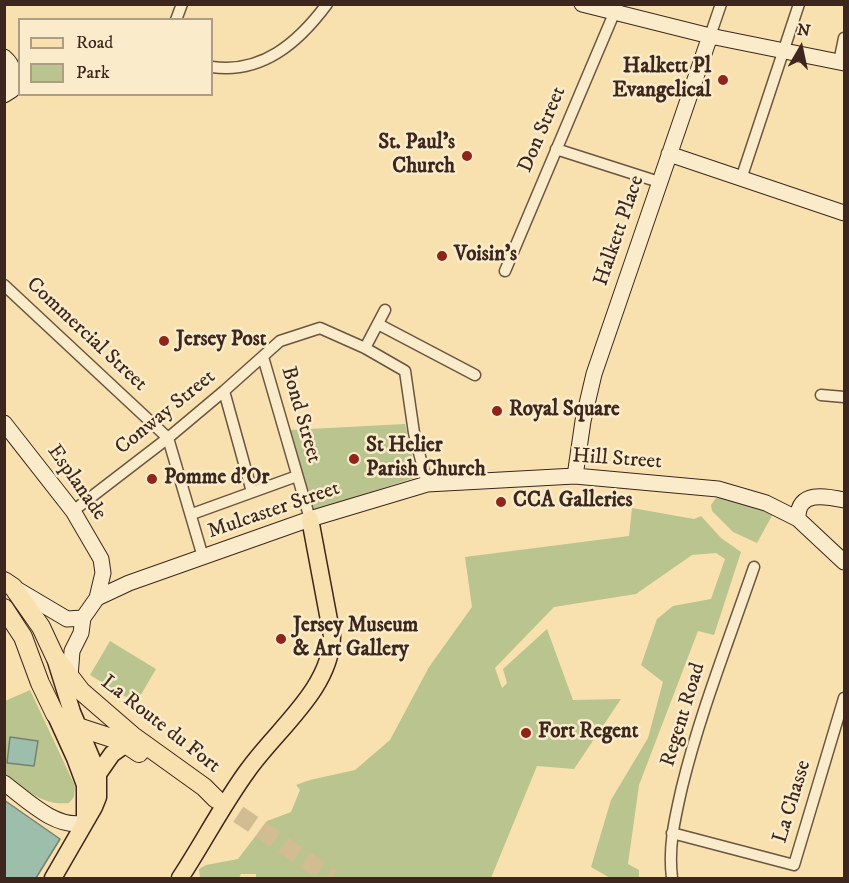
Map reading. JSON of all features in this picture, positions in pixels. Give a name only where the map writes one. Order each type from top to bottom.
[{"type":"highway","name":"La Route du Fort","points":[[9,584],[41,627],[55,657],[75,684],[133,736],[204,787],[216,799],[201,794],[126,744]]},
{"type":"highway","points":[[4,608],[23,637],[40,683],[55,714],[78,728],[126,744]]},
{"type":"main road","points":[[582,4],[616,9],[710,36],[842,63]]},
{"type":"main road","name":"Halkett Place","points":[[575,476],[583,421],[594,374],[710,36]]},
{"type":"main road","points":[[4,57],[10,62],[14,71],[8,93]]},
{"type":"main road","points":[[669,154],[844,213]]},
{"type":"main road","name":"Esplanade","points":[[4,423],[73,511],[101,559],[103,573]]},
{"type":"main road","name":"Hill Street","points":[[427,484],[575,476],[718,489],[766,503],[798,519],[844,562]]},
{"type":"main road","name":"Mulcaster Street","points":[[97,598],[129,583],[310,519],[427,484]]},
{"type":"main road","points":[[798,519],[798,510],[804,501],[815,496],[844,500]]},
{"type":"main road","points":[[180,879],[246,772],[317,684],[328,663],[332,636],[310,519]]},
{"type":"main road","points":[[75,684],[72,651],[81,633],[83,618],[97,598],[103,573],[129,583]]},
{"type":"main road","points":[[9,584],[67,619],[83,618]]},
{"type":"main road","points":[[53,879],[98,797],[98,774],[78,728],[55,657]]},
{"type":"main road","points":[[55,714],[85,785],[85,822]]},
{"type":"main road","points":[[98,774],[112,754],[126,744]]},
{"type":"main road","points":[[4,783],[47,814],[72,825],[85,822]]},
{"type":"street","points":[[213,67],[247,67],[271,58],[298,39],[327,4]]},
{"type":"street","name":"Halkett Place","points":[[710,36],[721,4]]},
{"type":"street","points":[[741,178],[799,4]]},
{"type":"street","name":"Don Street","points":[[505,271],[616,9]]},
{"type":"street","points":[[842,63],[844,38]]},
{"type":"street","points":[[556,149],[659,182]]},
{"type":"street","name":"Commercial Street","points":[[4,285],[168,438]]},
{"type":"street","points":[[385,310],[365,348],[405,371],[414,433],[427,484]]},
{"type":"street","points":[[378,324],[475,375]]},
{"type":"street","name":"Conway Street","points":[[73,511],[168,438],[224,392],[280,341],[320,328],[365,348]]},
{"type":"street","name":"Bond Street","points":[[263,357],[310,519]]},
{"type":"street","points":[[224,392],[252,492]]},
{"type":"street","points":[[821,395],[844,397]]},
{"type":"street","points":[[168,438],[203,557]]},
{"type":"street","points":[[192,514],[297,476]]},
{"type":"street","name":"Regent Road","points":[[672,879],[670,860],[672,833],[692,748],[754,567]]},
{"type":"street","name":"La Chasse","points":[[672,833],[794,865],[844,698]]},
{"type":"green space","points":[[405,424],[416,473],[414,478],[319,509],[311,506],[290,430]]},
{"type":"green space","points":[[723,496],[774,512],[757,543],[733,532],[712,511],[711,505],[716,498]]},
{"type":"green space","points":[[632,508],[694,519],[701,516],[721,538],[741,552],[714,635],[698,631],[639,785],[628,864],[639,870],[639,878],[610,878],[591,867],[611,800],[648,738],[663,682],[641,665],[657,619],[673,606],[711,599],[725,559],[716,553],[692,555],[636,594],[554,607],[495,668],[502,688],[507,683],[503,669],[547,629],[573,700],[621,699],[574,769],[537,766],[491,878],[256,878],[256,874],[241,874],[239,878],[200,878],[199,869],[206,865],[238,859],[267,821],[291,812],[300,790],[296,785],[355,770],[390,740],[429,667],[472,607],[465,557],[629,536]]},
{"type":"green space","points":[[110,641],[156,669],[136,703],[90,675]]},
{"type":"green space","points":[[30,690],[75,786],[74,797],[69,803],[42,799],[5,774],[5,701]]},
{"type":"shaded area","points":[[10,737],[38,741],[34,766],[7,763]]},
{"type":"shaded area","points":[[4,800],[60,839],[36,878],[5,878]]},
{"type":"tunnel","points":[[216,799],[332,878]]},
{"type":"place","name":"Halkett Pl Evangelical","points":[[723,80]]},
{"type":"place","name":"St. Paul's Church","points":[[467,156]]},
{"type":"place","name":"Voisin's","points":[[442,256]]},
{"type":"place","name":"Jersey Post","points":[[164,341]]},
{"type":"place","name":"Royal Square","points":[[497,411]]},
{"type":"place","name":"St Helier Parish Church","points":[[354,459]]},
{"type":"place","name":"Pomme d'Or","points":[[152,479]]},
{"type":"place","name":"CCA Galleries","points":[[501,502]]},
{"type":"place","name":"Jersey Museum & Art Gallery","points":[[281,639]]},
{"type":"place","name":"Fort Regent","points":[[526,733]]}]
